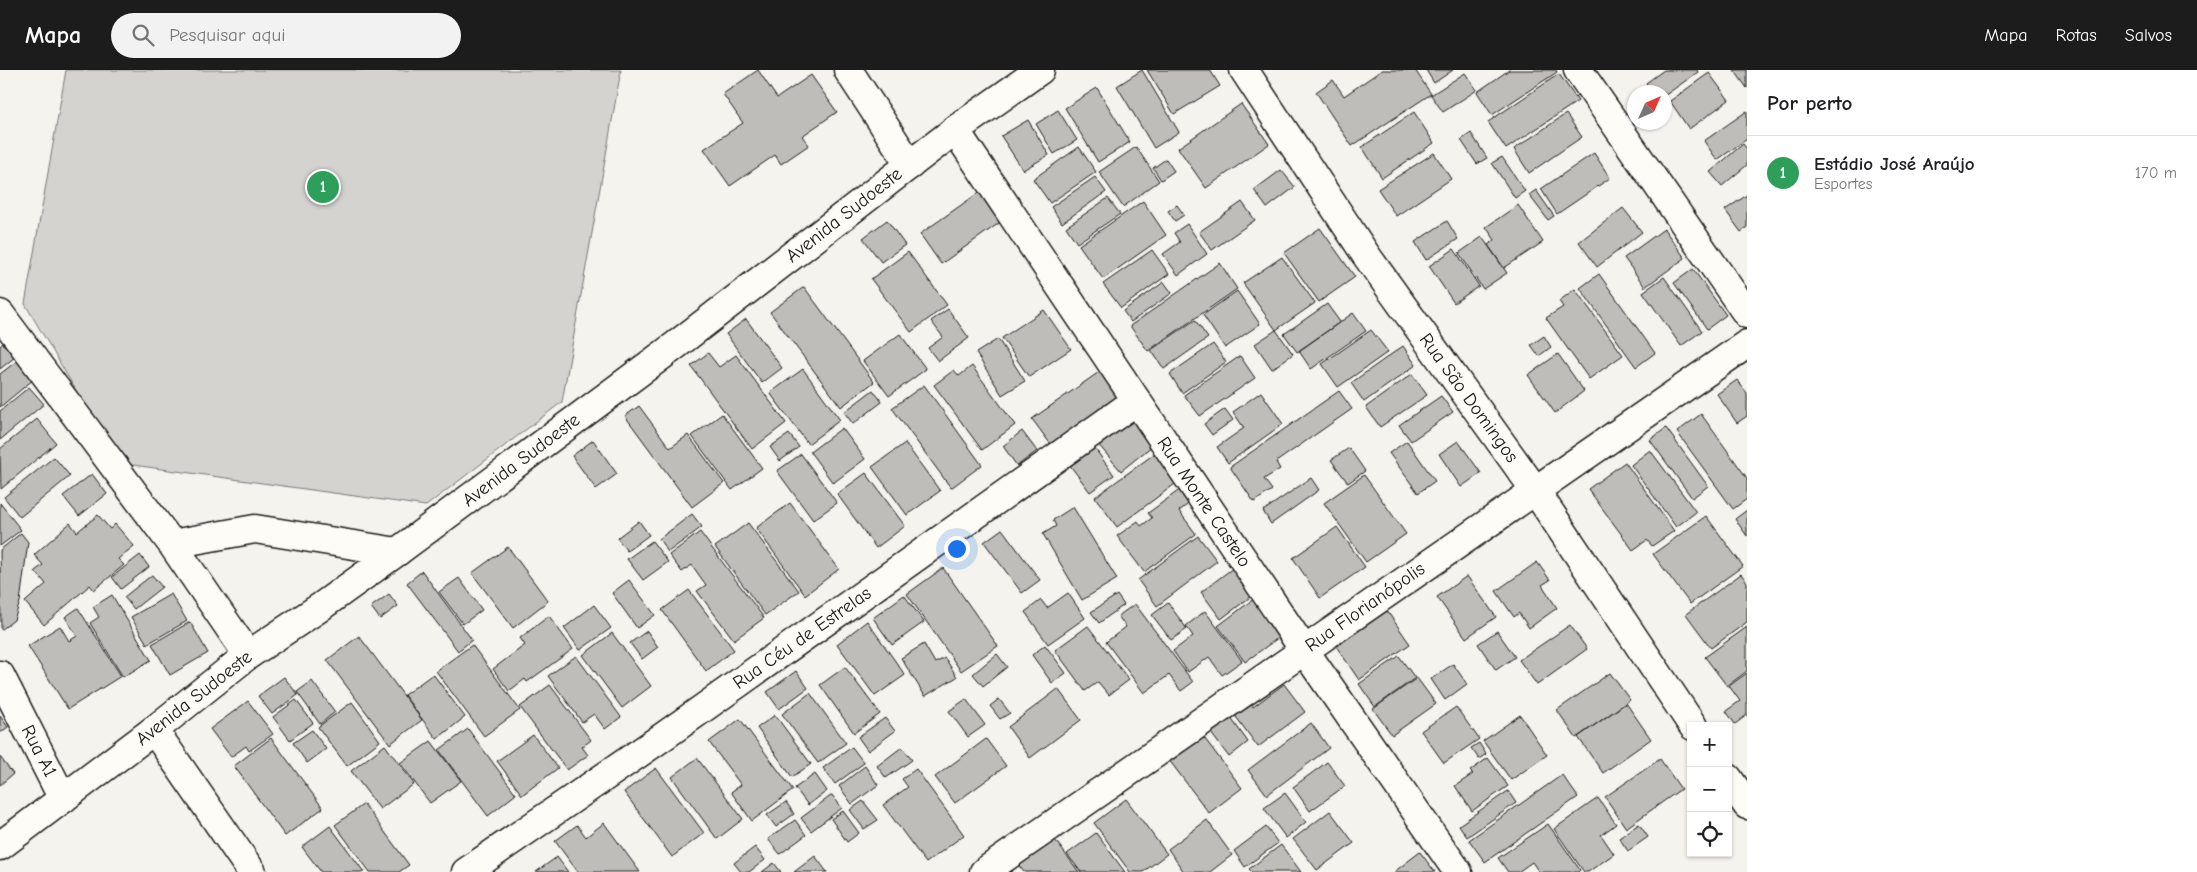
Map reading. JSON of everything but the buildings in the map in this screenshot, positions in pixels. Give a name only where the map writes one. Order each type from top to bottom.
[{"type":"street","points":[[848,70],[910,165]]},
{"type":"street","name":"Avenida Sudoeste","points":[[0,846],[154,730],[248,655],[319,608],[397,552],[676,345],[955,130],[1040,70]]},
{"type":"street","name":"Rua São Domingos","points":[[1244,70],[1366,255],[1535,490],[1689,722]]},
{"type":"street","points":[[1578,70],[1747,314]]},
{"type":"street","name":"Rua Monte Castelo","points":[[955,130],[1304,650],[1458,872]]},
{"type":"street","points":[[0,314],[172,544],[248,655]]},
{"type":"street","name":"Rua Florianópolis","points":[[984,872],[1747,344]]},
{"type":"street","name":"Rua Céu de Estrelas","points":[[466,872],[672,730],[1136,401]]},
{"type":"street","points":[[172,544],[255,530],[397,552]]},
{"type":"street","name":"Rua A1","points":[[0,676],[63,799]]},
{"type":"street","points":[[154,730],[252,872]]},
{"type":"street","points":[[1732,784],[1747,806]]},
{"type":"shaded area","points":[[66,70],[621,70],[562,402],[426,506],[119,463],[25,304]]},
{"type":"place","name":"Estádio José Araújo","points":[[323,187]]}]
